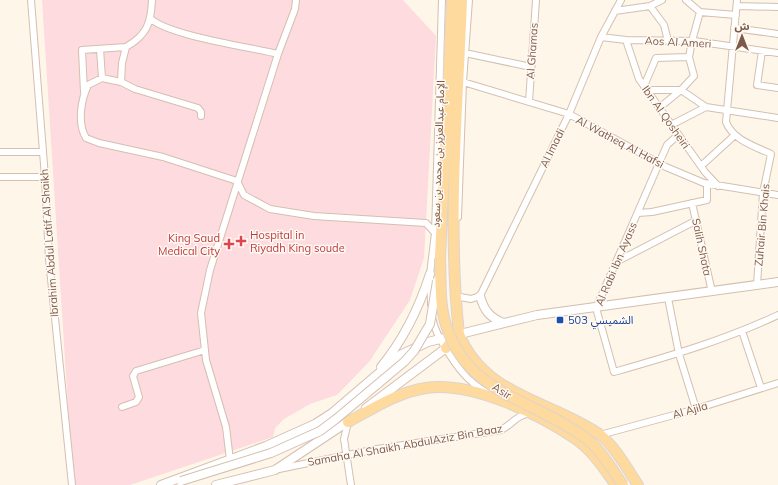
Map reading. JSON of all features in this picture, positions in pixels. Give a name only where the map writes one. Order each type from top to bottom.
[{"type":"main road","name":"الإمام عبدالعزيز بن محمد بن سعود","points":[[440,258],[452,0]]},
{"type":"main road","name":"الإمام عبدالعزيز بن محمد بن سعود","points":[[455,297],[454,226],[462,0]]},
{"type":"main road","name":"Asir","points":[[440,258],[443,314],[446,327],[462,359],[472,370],[494,387],[567,425],[584,437],[603,456],[622,485]]},
{"type":"main road","points":[[455,297],[459,334],[466,350],[487,374],[507,387],[600,435],[620,458],[638,485]]},
{"type":"main road","name":"Samaha Al Shaikh AbdulAziz Bin Baaz","points":[[443,344],[459,334]]},
{"type":"main road","name":"Samaha Al Shaikh AbdulAziz Bin Baaz","points":[[348,422],[389,400],[426,388],[451,387],[477,392],[530,413],[576,440],[589,451],[611,483]]},
{"type":"street","name":"Ibrahim Abdul Latif Al Shaikh","points":[[31,0],[45,176],[49,259],[72,485]]},
{"type":"street","points":[[84,93],[82,50],[126,47],[133,43],[144,32],[151,19],[152,0]]},
{"type":"street","points":[[230,460],[226,427],[206,360],[201,313],[210,270],[237,181],[296,0]]},
{"type":"street","name":"الإمام عبدالعزيز بن محمد بن سعود","points":[[431,307],[430,274],[435,233],[442,0]]},
{"type":"street","name":"الإمام عبدالعزيز بن محمد بن سعود","points":[[455,297],[469,0]]},
{"type":"street","name":"Al Ghamas","points":[[529,102],[536,0]]},
{"type":"street","name":"Al Imadi","points":[[480,296],[569,114],[601,37],[621,0]]},
{"type":"street","points":[[616,11],[650,6],[662,0]]},
{"type":"street","points":[[686,0],[700,12],[736,15]]},
{"type":"street","points":[[701,166],[735,135],[730,132],[726,122],[737,3],[778,7]]},
{"type":"street","points":[[650,6],[664,26],[668,41]]},
{"type":"street","points":[[659,108],[681,90],[694,76],[689,57],[700,12]]},
{"type":"street","points":[[151,19],[157,24],[178,32],[278,54]]},
{"type":"street","points":[[734,28],[778,34]]},
{"type":"street","name":"Aos Al Ameri","points":[[601,37],[626,40],[692,41],[778,53]]},
{"type":"street","name":"Ibn Al Qosheiri","points":[[626,40],[639,79],[701,166],[719,186]]},
{"type":"street","points":[[121,82],[122,63],[126,47]]},
{"type":"street","points":[[100,49],[102,78]]},
{"type":"street","points":[[762,51],[757,85],[778,88]]},
{"type":"street","points":[[466,53],[531,67]]},
{"type":"street","points":[[689,57],[656,58],[645,88],[681,90],[706,107],[778,118]]},
{"type":"street","points":[[200,116],[201,112],[198,108],[135,89],[121,82],[102,78],[88,85],[84,93],[81,106],[83,133],[86,138],[100,143],[163,157],[237,181],[244,195],[270,209],[314,216],[426,223],[435,233]]},
{"type":"street","name":"Al Watheq Al Hafsi","points":[[464,82],[569,114],[660,164],[707,184],[778,195]]},
{"type":"street","points":[[671,125],[706,107]]},
{"type":"street","name":"Al Rabi Ibn Ayass","points":[[678,135],[667,145],[596,308],[614,372],[679,354],[742,331],[778,315]]},
{"type":"street","name":"Zuhair Bin Khais","points":[[735,135],[771,154],[763,193],[757,285]]},
{"type":"street","points":[[0,152],[42,152]]},
{"type":"street","points":[[0,177],[45,176]]},
{"type":"street","points":[[638,213],[652,212],[707,200],[707,184]]},
{"type":"street","name":"Salih Shata","points":[[692,203],[712,292]]},
{"type":"street","points":[[616,262],[697,220]]},
{"type":"street","points":[[169,485],[271,453],[315,434],[336,419],[414,351],[430,324],[440,258]]},
{"type":"street","points":[[371,379],[400,343],[421,301],[430,274]]},
{"type":"street","points":[[459,334],[537,316],[778,282]]},
{"type":"street","points":[[455,297],[471,299],[480,296],[484,307],[492,319],[503,323]]},
{"type":"street","points":[[668,298],[679,354],[696,409]]},
{"type":"street","name":"Asir","points":[[431,307],[433,322],[443,344],[459,371],[480,389],[499,400]]},
{"type":"street","points":[[742,331],[761,388]]},
{"type":"street","points":[[161,485],[230,460],[315,424],[332,413],[371,379],[408,350],[428,342],[443,344]]},
{"type":"street","name":"Samaha Al Shaikh AbdulAziz Bin Baaz","points":[[275,470],[348,422],[443,344]]},
{"type":"street","points":[[122,407],[136,402],[139,397],[133,381],[133,376],[136,371],[205,350]]},
{"type":"street","name":"Al Ajila","points":[[600,435],[696,409],[778,383]]},
{"type":"street","name":"Samaha Al Shaikh AbdulAziz Bin Baaz","points":[[218,485],[275,470],[346,455],[501,430],[510,426],[514,419],[520,415],[530,413]]},
{"type":"street","points":[[348,422],[344,439],[350,485]]},
{"type":"shaded area","name":"Hospital in Riyadh King soude","points":[[42,0],[403,0],[436,36],[424,258],[410,300],[369,362],[337,395],[310,404],[284,419],[275,428],[273,437],[130,485],[73,485]]},
{"type":"place","name":"Hospital in Riyadh King soude","points":[[241,241]]},
{"type":"place","name":"King Saud Medical City","points":[[229,244]]},
{"type":"place","name":"الشميسي 503","points":[[560,320]]}]
